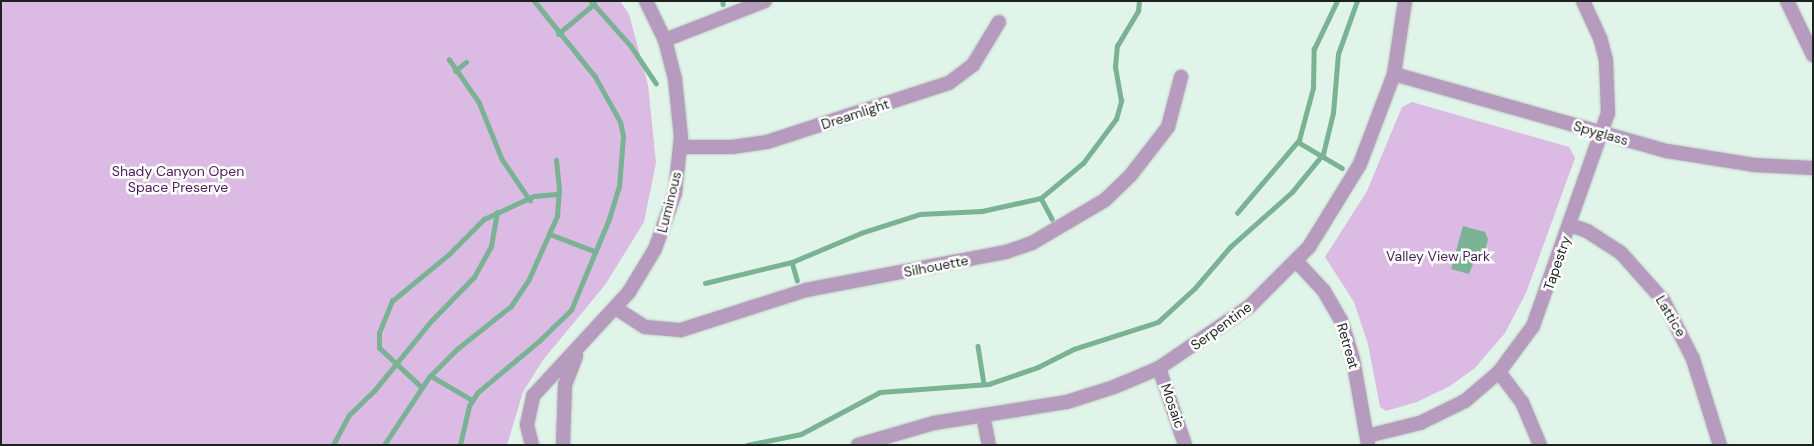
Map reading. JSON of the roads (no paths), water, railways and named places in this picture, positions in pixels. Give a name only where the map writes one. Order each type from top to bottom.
[{"type":"street","name":"Luminous","points":[[532,445],[528,417],[533,396],[541,384],[578,351],[617,309],[647,265],[660,237],[674,193],[680,147],[675,78],[664,40],[646,1]]},
{"type":"street","points":[[664,40],[765,1]]},
{"type":"street","name":"Serpentine","points":[[858,445],[934,423],[1066,402],[1159,368],[1227,324],[1297,262],[1330,218],[1360,164],[1394,74],[1405,1]]},
{"type":"street","name":"Tapestry","points":[[1367,440],[1437,416],[1465,401],[1499,372],[1533,326],[1603,134],[1609,99],[1606,60],[1600,38],[1583,1]]},
{"type":"street","points":[[1787,1],[1813,55]]},
{"type":"street","name":"Dreamlight","points":[[680,147],[732,147],[774,140],[949,83],[973,65],[999,22]]},
{"type":"street","name":"Spyglass","points":[[1394,74],[1603,134],[1720,160],[1813,168]]},
{"type":"street","name":"Silhouette","points":[[617,309],[645,327],[681,330],[806,290],[1006,252],[1032,243],[1082,216],[1130,176],[1168,127],[1181,77]]},
{"type":"street","name":"Lattice","points":[[1570,225],[1587,231],[1621,253],[1663,300],[1693,359],[1720,445]]},
{"type":"street","name":"Retreat","points":[[1297,262],[1324,291],[1341,320],[1353,359],[1367,440]]},
{"type":"street","name":"Luminous","points":[[563,445],[565,385],[578,351]]},
{"type":"street","name":"Mosaic","points":[[1159,368],[1185,445]]},
{"type":"street","points":[[1499,372],[1522,402],[1540,445]]},
{"type":"street","points":[[984,415],[989,445]]},
{"type":"waterway","points":[[460,445],[469,406],[477,393],[539,341],[571,310],[609,219],[619,187],[623,136],[620,122],[595,77],[534,1]]},
{"type":"waterway","points":[[591,1],[631,46],[656,83]]},
{"type":"waterway","points":[[705,283],[792,262],[861,233],[920,214],[982,211],[1041,198],[1083,163],[1116,119],[1121,101],[1115,67],[1117,46],[1138,11],[1139,1]]},
{"type":"waterway","points":[[1237,213],[1299,140],[1313,88],[1314,49],[1337,1]]},
{"type":"waterway","points":[[747,445],[801,434],[880,392],[989,384],[1038,367],[1074,349],[1158,322],[1195,288],[1230,247],[1292,192],[1323,154],[1333,113],[1338,54],[1357,1]]},
{"type":"waterway","points":[[558,34],[594,4]]},
{"type":"waterway","points":[[449,59],[479,102],[502,159],[530,200]]},
{"type":"waterway","points":[[455,71],[466,62]]},
{"type":"waterway","points":[[1298,142],[1342,168]]},
{"type":"waterway","points":[[384,445],[429,377],[457,349],[511,306],[529,279],[557,216],[559,189],[556,160]]},
{"type":"waterway","points":[[421,387],[379,348],[379,333],[392,301],[448,255],[484,219],[534,196],[559,194]]},
{"type":"waterway","points":[[1041,198],[1052,219]]},
{"type":"waterway","points":[[333,445],[349,415],[374,391],[431,321],[474,277],[491,246],[497,213]]},
{"type":"waterway","points":[[550,234],[594,251]]},
{"type":"waterway","points":[[792,262],[797,280]]},
{"type":"waterway","points":[[978,346],[984,384]]},
{"type":"waterway","points":[[431,376],[472,400]]},
{"type":"park label","name":"Shady Canyon Open Space Preserve","points":[[178,180]]},
{"type":"park label","name":"Valley View Park","points":[[1438,256]]}]
